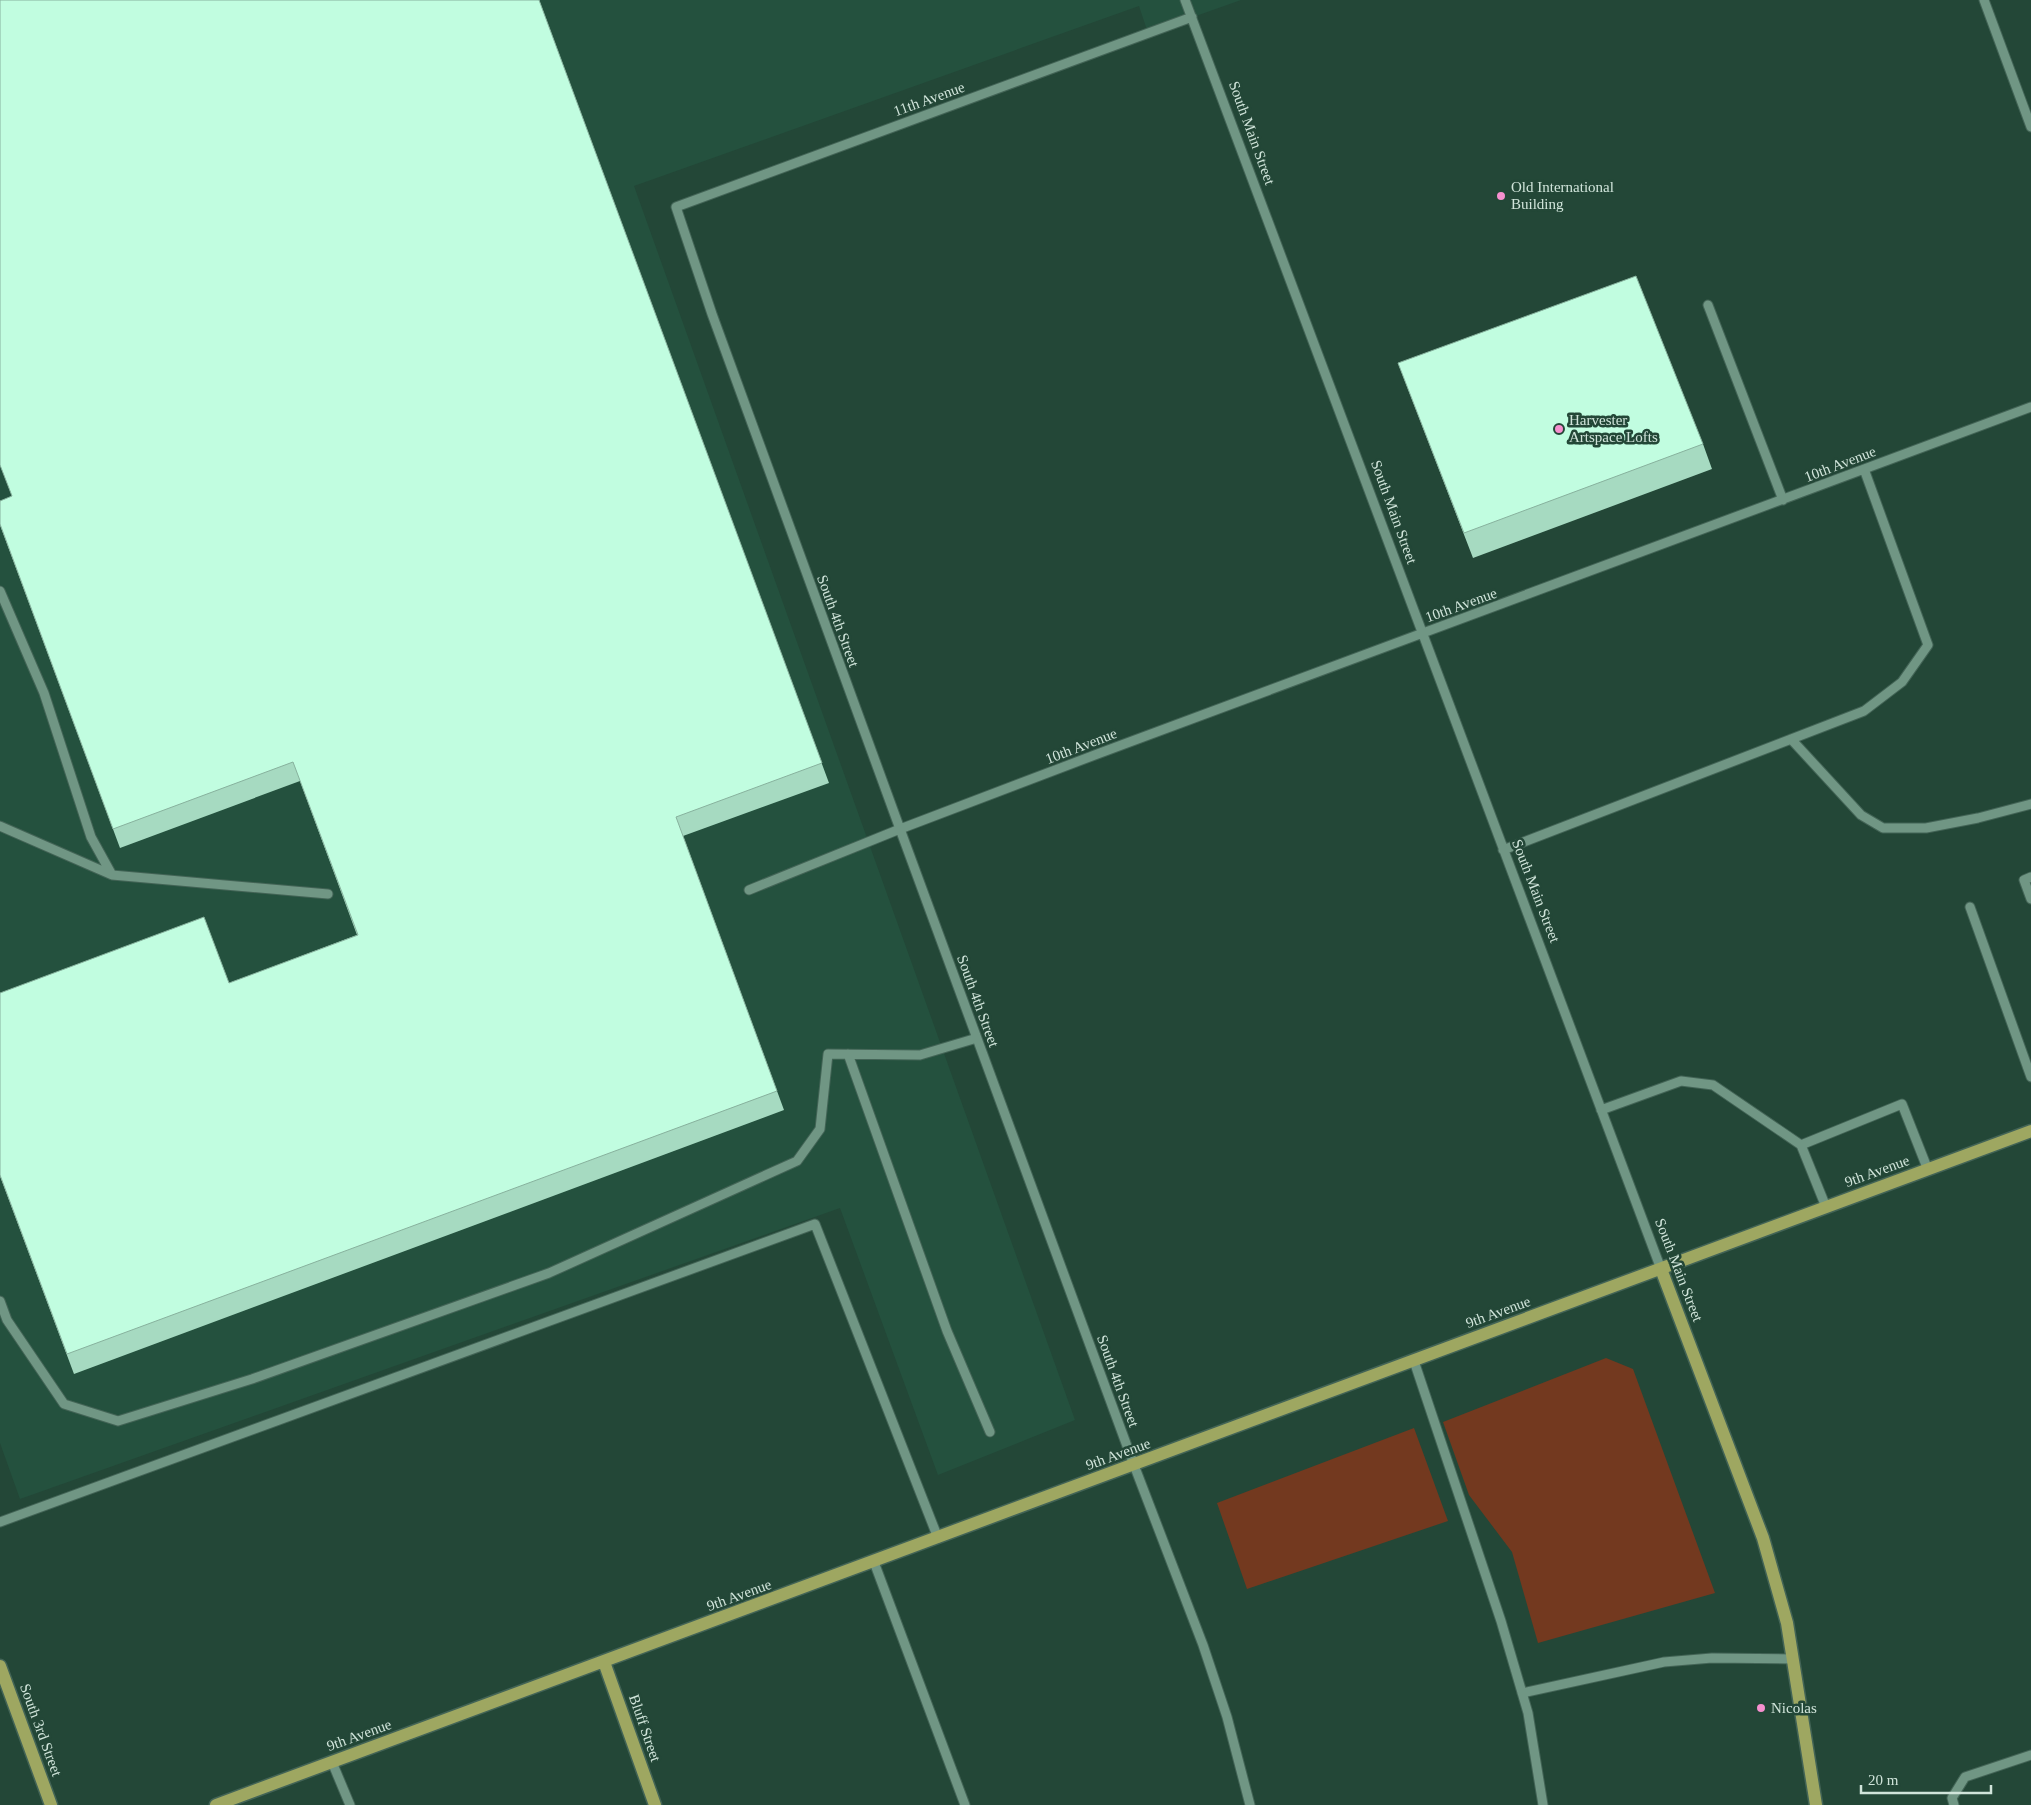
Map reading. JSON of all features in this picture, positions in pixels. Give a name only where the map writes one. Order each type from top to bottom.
[{"type":"main road","name":"9th Avenue","points":[[216,1805],[2031,1131]]},
{"type":"main road","name":"South Main Street","points":[[1661,1269],[1763,1538],[1787,1623],[1816,1805]]},
{"type":"main road","name":"Bluff Street","points":[[604,1662],[655,1805]]},
{"type":"main road","name":"South 3rd Street","points":[[0,1666],[51,1805]]},
{"type":"street","name":"South Main Street","points":[[1185,0],[1661,1269]]},
{"type":"street","points":[[1984,0],[2031,127]]},
{"type":"street","name":"11th Avenue","points":[[676,207],[1192,17]]},
{"type":"street","name":"South 4th Street","points":[[676,207],[712,314],[900,829],[1134,1465],[1203,1645],[1227,1717],[1250,1805]]},
{"type":"street","points":[[1708,305],[1783,500]]},
{"type":"street","name":"10th Avenue","points":[[749,890],[900,829],[2031,407]]},
{"type":"street","points":[[1503,850],[1864,711],[1902,682],[1928,646],[1864,469]]},
{"type":"street","points":[[0,591],[44,693],[91,837],[112,875]]},
{"type":"street","points":[[1791,739],[1861,815],[1883,828],[1926,828],[1978,818],[2031,804]]},
{"type":"street","points":[[0,826],[112,875],[328,894]]},
{"type":"street","points":[[2031,877],[2024,880],[2031,899]]},
{"type":"street","points":[[1970,906],[2031,1078]]},
{"type":"street","points":[[0,1301],[7,1320],[64,1404],[118,1421],[252,1379],[549,1273],[797,1161],[820,1129],[828,1054],[920,1055],[977,1038]]},
{"type":"street","points":[[848,1054],[947,1331],[990,1432]]},
{"type":"street","points":[[1601,1110],[1681,1081],[1714,1085],[1801,1145],[1826,1207]]},
{"type":"street","points":[[1801,1145],[1902,1104],[1928,1170]]},
{"type":"street","points":[[0,1522],[815,1224],[938,1538]]},
{"type":"street","points":[[1414,1361],[1501,1621],[1528,1713],[1542,1805]]},
{"type":"street","points":[[874,1562],[965,1805]]},
{"type":"street","points":[[1522,1693],[1664,1662],[1712,1658],[1793,1659]]},
{"type":"street","points":[[1954,1805],[1952,1798],[1966,1777],[2031,1755]]},
{"type":"street","points":[[332,1762],[350,1805]]},
{"type":"shaded area","points":[[0,0],[1241,0],[1148,33],[1139,6],[634,186],[1075,1420],[938,1475],[840,1208],[20,1499],[0,1443]]},
{"type":"shaded area","points":[[1606,1358],[1633,1369],[1715,1593],[1538,1643],[1512,1552],[1469,1495],[1443,1422]]},
{"type":"shaded area","points":[[1414,1428],[1448,1521],[1247,1589],[1217,1503]]},
{"type":"building","points":[[0,0],[539,0],[822,763],[676,817],[777,1091],[67,1354],[0,1175],[0,993],[204,917],[229,983],[358,935],[293,762],[113,829],[0,524],[0,501],[12,496],[0,465]]},
{"type":"building","name":"Harvester Artspace Lofts","points":[[1636,276],[1703,444],[1464,533],[1398,363]]},
{"type":"place","name":"Old International Building","points":[[1501,196]]},
{"type":"place","name":"Harvester Artspace Lofts","points":[[1559,429]]},
{"type":"place","name":"Nicolas","points":[[1761,1708]]}]
